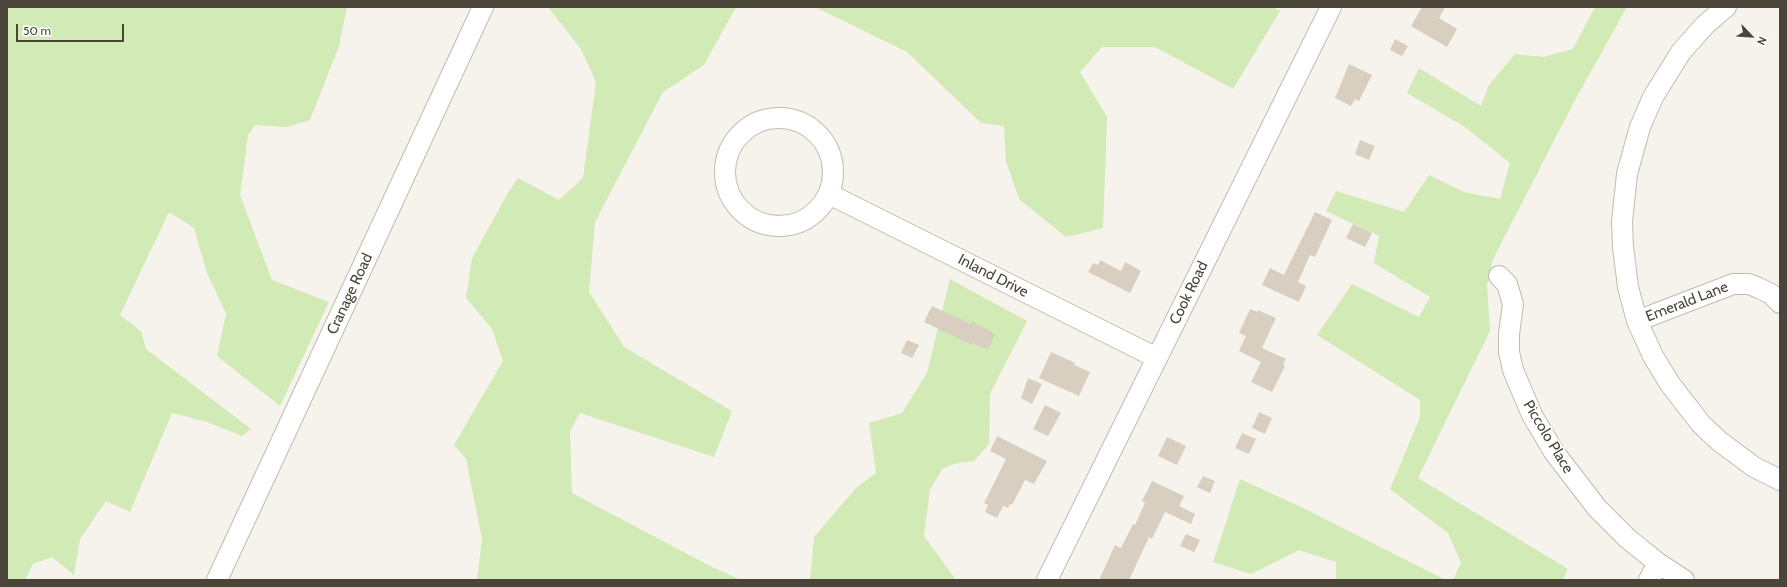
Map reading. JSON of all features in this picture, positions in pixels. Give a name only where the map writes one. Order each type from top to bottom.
[{"type":"street","name":"Cranage Road","points":[[217,580],[483,7]]},
{"type":"street","name":"Cook Road","points":[[1047,580],[1330,7]]},
{"type":"street","points":[[1726,7],[1705,25],[1681,52],[1650,103],[1632,150],[1627,174],[1622,222],[1628,287],[1637,321],[1653,356],[1670,384],[1701,424],[1739,456],[1780,480]]},
{"type":"street","points":[[790,117],[814,129],[827,144],[832,157],[834,176],[829,194],[819,209],[804,221],[794,225],[775,226],[756,222],[746,216],[733,202],[726,184],[726,156],[735,139],[744,130],[765,119],[790,117]]},
{"type":"street","name":"Inland Drive","points":[[829,194],[1157,358]]},
{"type":"street","name":"Piccolo Place","points":[[1499,276],[1507,284],[1513,304],[1509,334],[1513,370],[1532,415],[1554,452],[1597,508],[1627,538],[1653,572],[1684,580]]},
{"type":"street","name":"Emerald Lane","points":[[1637,321],[1733,284],[1749,284],[1759,288],[1771,294],[1780,303]]},
{"type":"green space","points":[[7,7],[347,7],[339,46],[310,120],[287,127],[255,125],[248,135],[240,195],[272,280],[329,302],[280,406],[217,356],[226,314],[207,273],[194,228],[169,212],[120,315],[141,331],[146,349],[251,429],[242,436],[207,422],[172,413],[130,512],[106,501],[80,539],[74,575],[52,557],[33,564],[25,580],[7,580]]},
{"type":"green space","points":[[548,7],[736,7],[704,65],[663,92],[595,222],[589,292],[624,347],[732,411],[714,457],[580,413],[570,431],[572,493],[712,567],[741,580],[477,580],[482,539],[466,459],[454,445],[503,361],[492,329],[466,298],[472,258],[518,178],[559,200],[583,178],[596,82],[581,49]]},
{"type":"green space","points":[[815,7],[1272,7],[1280,11],[1233,89],[1155,47],[1102,47],[1080,72],[1107,117],[1103,228],[1066,237],[1019,199],[1006,161],[1004,126],[981,123],[907,52]]},
{"type":"green space","points":[[1595,7],[1627,7],[1574,102],[1493,259],[1487,285],[1490,331],[1418,478],[1568,569],[1563,580],[1453,580],[1461,563],[1448,533],[1390,489],[1420,417],[1420,400],[1317,335],[1352,284],[1419,317],[1430,297],[1374,263],[1379,236],[1326,211],[1336,191],[1404,212],[1429,175],[1464,192],[1500,199],[1510,163],[1465,127],[1407,93],[1419,68],[1481,106],[1489,85],[1515,54],[1543,57],[1573,49]]},
{"type":"green space","points":[[950,279],[1027,321],[990,394],[989,444],[974,461],[957,463],[943,468],[930,489],[924,536],[956,580],[810,580],[814,537],[856,488],[876,473],[869,423],[902,413],[927,373]]},
{"type":"green space","points":[[1240,479],[1301,507],[1446,580],[1336,580],[1336,562],[1299,550],[1251,574],[1213,562]]},
{"type":"building","points":[[1422,7],[1445,7],[1439,18],[1457,29],[1447,47],[1411,26]]},
{"type":"building","points":[[1395,39],[1408,46],[1402,56],[1390,50]]},
{"type":"building","points":[[1349,64],[1372,75],[1359,101],[1355,99],[1351,106],[1335,98]]},
{"type":"building","points":[[1360,140],[1375,146],[1369,160],[1355,154]]},
{"type":"building","points":[[1315,212],[1332,220],[1315,257],[1310,255],[1298,282],[1306,286],[1299,302],[1262,285],[1270,268],[1284,275]]},
{"type":"building","points":[[1353,224],[1372,233],[1365,247],[1346,238]]},
{"type":"building","points":[[1100,260],[1121,271],[1125,262],[1141,271],[1130,293],[1088,272],[1093,263],[1098,265]]},
{"type":"building","points":[[932,306],[971,324],[972,321],[995,334],[988,350],[973,343],[972,345],[924,322]]},
{"type":"building","points":[[1250,309],[1257,312],[1258,310],[1276,318],[1262,348],[1286,359],[1283,365],[1285,366],[1272,392],[1251,382],[1261,362],[1239,351],[1246,336],[1239,333]]},
{"type":"building","points":[[907,340],[919,345],[912,358],[901,353]]},
{"type":"building","points":[[1051,352],[1090,372],[1079,396],[1039,378]]},
{"type":"building","points":[[1028,378],[1042,384],[1032,404],[1021,398]]},
{"type":"building","points":[[1045,405],[1061,413],[1048,436],[1033,429]]},
{"type":"building","points":[[1259,412],[1272,418],[1265,434],[1252,428]]},
{"type":"building","points":[[1242,433],[1256,439],[1249,454],[1235,448]]},
{"type":"building","points":[[997,436],[1047,461],[1034,484],[1025,480],[1012,505],[1010,504],[1008,508],[1003,506],[997,518],[985,512],[988,505],[984,503],[1006,459],[990,451]]},
{"type":"building","points":[[1167,437],[1186,446],[1177,465],[1158,456]]},
{"type":"building","points":[[1203,476],[1215,481],[1210,493],[1197,487]]},
{"type":"building","points":[[1152,481],[1184,496],[1179,506],[1195,514],[1191,524],[1165,512],[1152,539],[1149,537],[1129,580],[1099,580],[1115,545],[1121,548],[1133,524],[1135,525],[1145,503],[1142,501]]},
{"type":"building","points":[[1186,534],[1200,540],[1194,552],[1180,546]]}]
